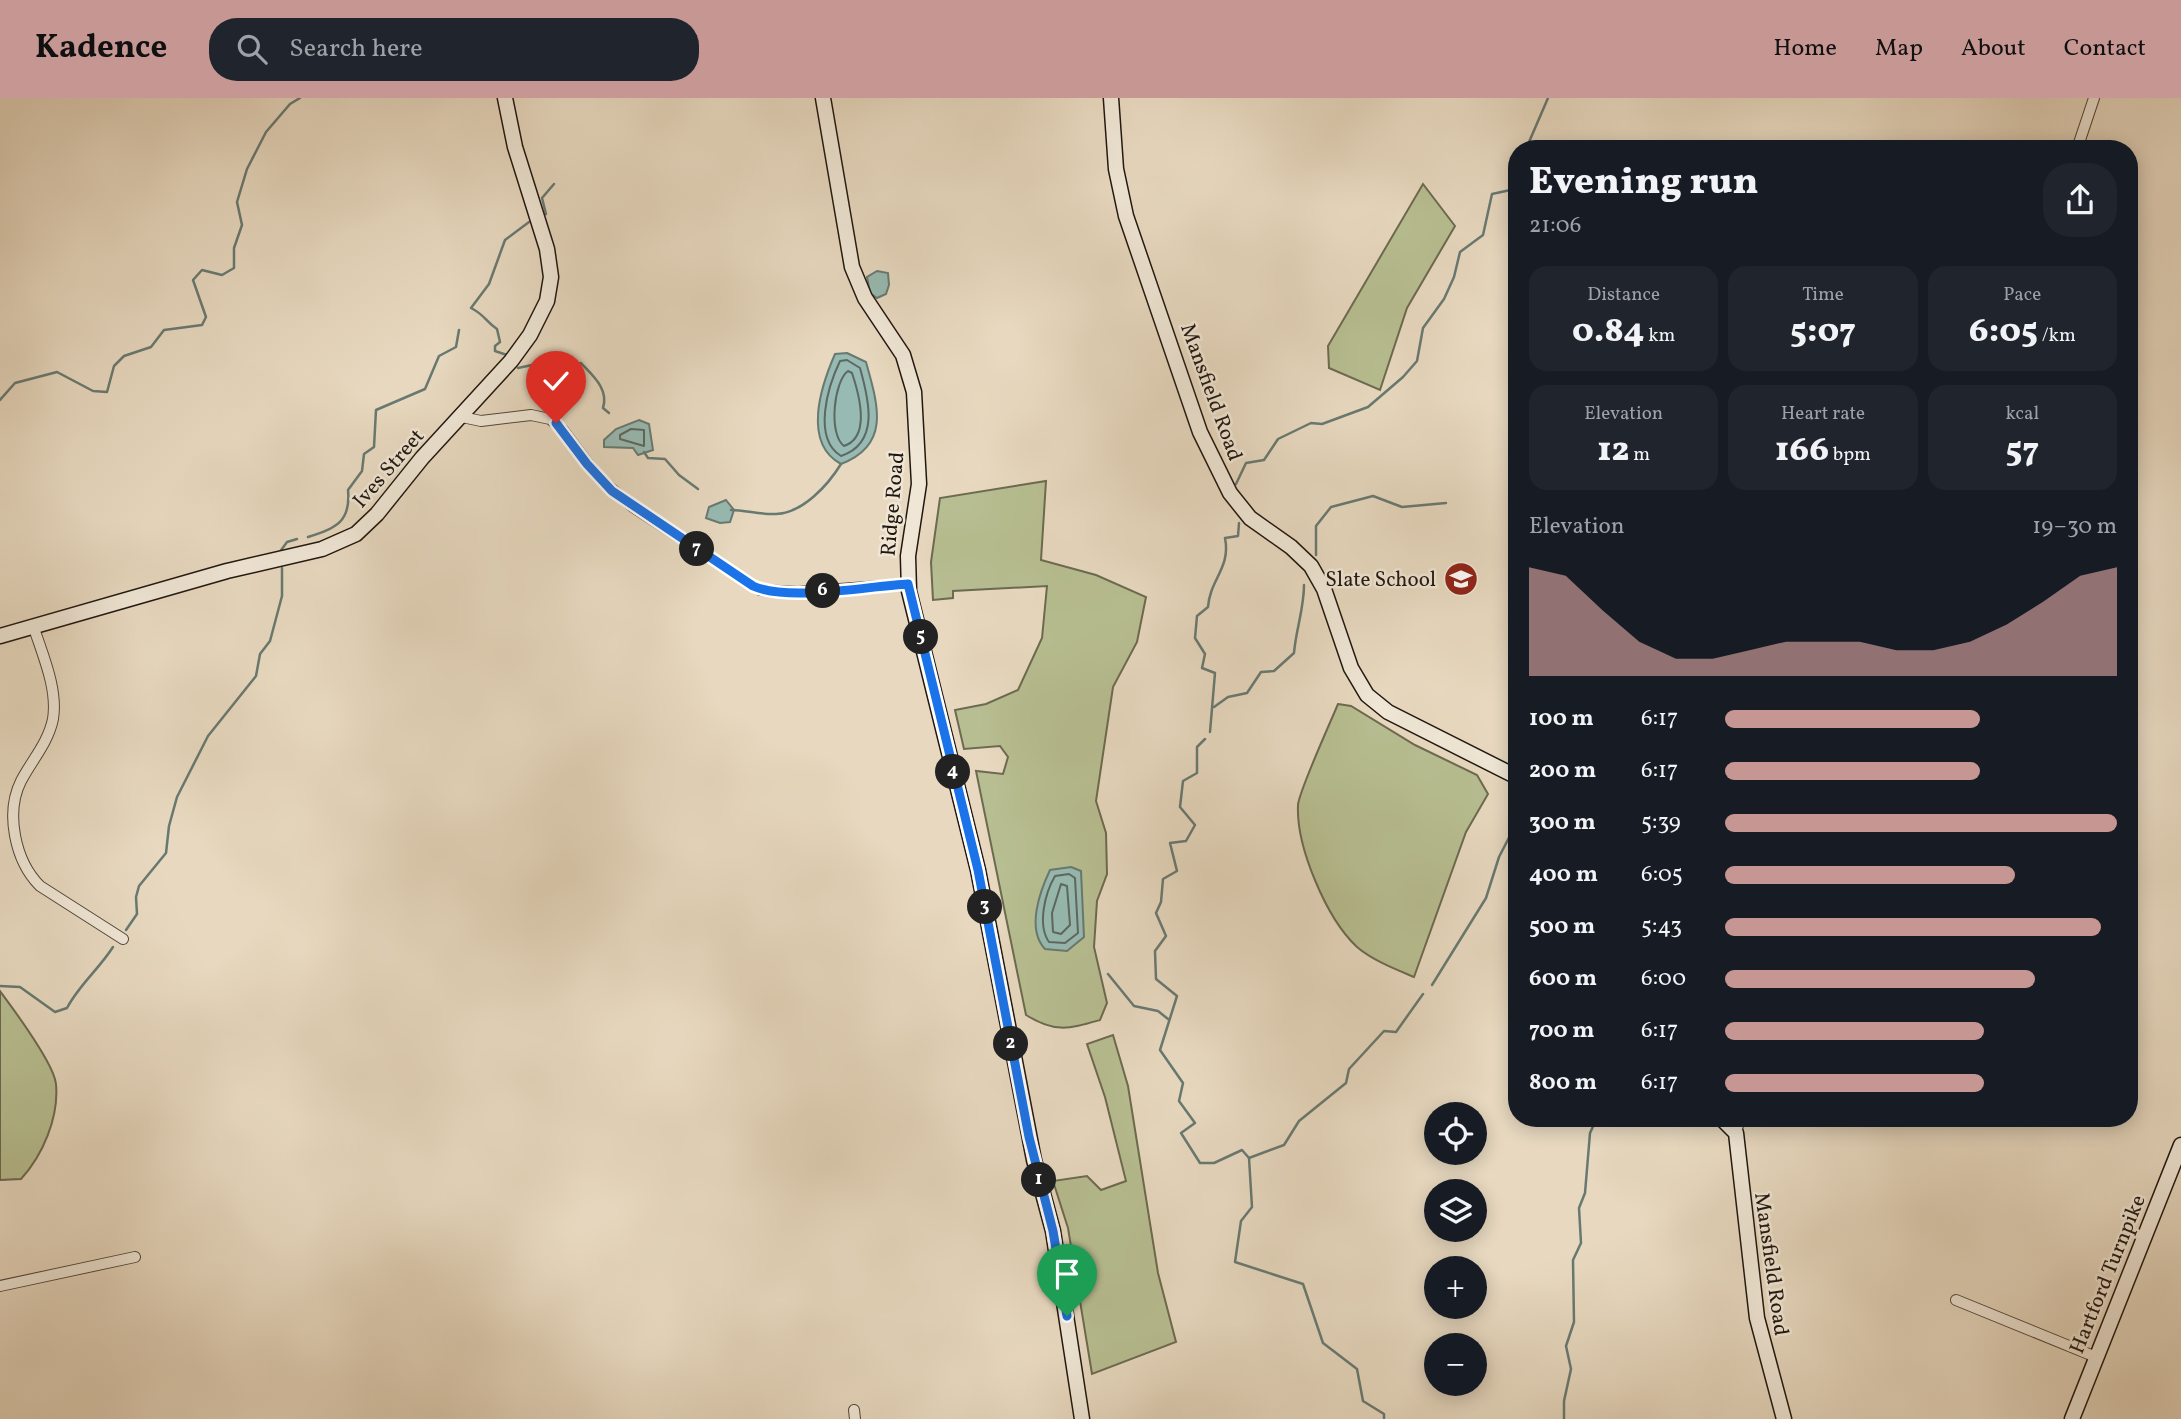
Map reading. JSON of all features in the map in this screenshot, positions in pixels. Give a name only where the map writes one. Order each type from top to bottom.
[{"type":"street","name":"Ives Street","points":[[0,636],[227,571],[313,552],[345,540],[377,514],[422,458],[462,417],[530,335],[542,312],[550,286],[544,236],[520,165],[505,98]]},
{"type":"street","name":"Ridge Road","points":[[823,98],[852,267],[865,299],[903,355],[914,392],[919,484],[908,556],[908,584],[978,870],[1029,1137],[1053,1231],[1082,1419]]},
{"type":"street","name":"Mansfield Road","points":[[1111,98],[1114,155],[1126,216],[1200,432],[1230,493],[1250,517],[1291,547],[1311,566],[1324,589],[1351,667],[1367,695],[1388,712],[1508,772]]},
{"type":"street","points":[[2080,140],[2094,98]]},
{"type":"street","points":[[462,417],[481,421],[531,415],[550,419],[563,430],[598,477],[633,508],[760,590],[798,592],[908,584]]},
{"type":"street","points":[[33,625],[47,671],[54,709],[44,743],[18,789],[14,811],[15,837],[24,863],[40,886],[123,939]]},
{"type":"street","points":[[1730,1127],[1736,1133]]},
{"type":"street","points":[[1736,1133],[1738,1127]]},
{"type":"street","name":"Mansfield Road","points":[[1736,1133],[1757,1318],[1784,1419]]},
{"type":"street","name":"Hartford Turnpike","points":[[2072,1419],[2181,1145]]},
{"type":"street","points":[[0,1286],[135,1257]]},
{"type":"street","points":[[1956,1300],[2096,1357]]},
{"type":"green space","points":[[1423,184],[1455,226],[1407,308],[1380,390],[1329,368],[1328,346]]},
{"type":"green space","points":[[1046,481],[1041,560],[1096,575],[1146,597],[1137,642],[1113,687],[1096,801],[1106,833],[1107,874],[1097,901],[1094,947],[1107,1003],[1100,1020],[1062,1028],[1045,1025],[1026,1015],[976,771],[1003,774],[1008,757],[1000,746],[964,749],[955,710],[986,704],[1018,690],[1042,638],[1047,586],[953,591],[953,598],[933,600],[931,562],[940,498]]},
{"type":"green space","points":[[1338,704],[1351,706],[1415,745],[1477,775],[1488,794],[1466,832],[1414,977],[1370,956],[1345,934],[1324,900],[1302,840],[1298,805],[1300,797]]},
{"type":"green space","points":[[0,991],[41,1050],[56,1084],[55,1109],[48,1135],[36,1159],[21,1179],[0,1180]]},
{"type":"green space","points":[[1113,1035],[1128,1086],[1158,1273],[1176,1342],[1092,1374],[1068,1228],[1053,1181],[1087,1176],[1101,1190],[1126,1181],[1105,1097],[1087,1044]]},
{"type":"water","points":[[877,271],[888,273],[889,285],[886,294],[877,298],[870,293],[867,277]]},
{"type":"water","points":[[847,353],[866,362],[877,408],[877,422],[868,446],[857,456],[841,464],[829,455],[822,442],[818,413],[820,397],[835,354]]},
{"type":"water","points":[[639,420],[649,424],[653,450],[638,455],[633,448],[604,447],[604,440],[616,429]]},
{"type":"water","points":[[726,500],[734,510],[730,522],[720,523],[706,518],[709,507]]},
{"type":"water","points":[[1071,867],[1081,871],[1084,937],[1067,951],[1045,949],[1036,931],[1042,888],[1050,870]]},
{"type":"waterway","points":[[0,400],[15,383],[57,372],[93,391],[107,392],[114,366],[124,356],[151,347],[164,330],[202,325],[206,317],[193,280],[202,270],[222,275],[234,268],[234,248],[242,225],[237,202],[247,169],[266,132],[290,104],[300,98]]},
{"type":"waterway","points":[[1530,140],[1548,98]]},
{"type":"waterway","points":[[543,215],[546,214],[542,198],[554,184]]},
{"type":"waterway","points":[[1236,484],[1246,463],[1264,460],[1278,439],[1311,423],[1322,424],[1368,407],[1403,377],[1417,361],[1423,328],[1444,299],[1454,277],[1460,252],[1483,235],[1492,194],[1508,191]]},
{"type":"waterway","points":[[507,355],[495,351],[495,346],[500,342],[497,329],[471,308],[489,284],[505,240],[529,222]]},
{"type":"waterway","points":[[308,537],[334,527],[344,517],[348,490],[362,471],[364,454],[374,447],[376,410],[425,389],[439,356],[456,347],[459,330]]},
{"type":"waterway","points":[[518,368],[532,365],[546,376],[558,378],[569,366],[581,363],[599,383],[604,395],[603,408],[609,413]]},
{"type":"waterway","points":[[644,452],[648,458],[665,459],[679,475],[698,489]]},
{"type":"waterway","points":[[731,510],[771,514],[796,509],[822,489],[841,464]]},
{"type":"waterway","points":[[1316,555],[1316,526],[1331,507],[1373,496],[1402,507],[1446,503]]},
{"type":"waterway","points":[[1210,732],[1215,673],[1202,668],[1205,654],[1195,638],[1197,616],[1208,607],[1212,589],[1223,566],[1225,538],[1238,536],[1239,523]]},
{"type":"waterway","points":[[279,553],[287,542],[297,539]]},
{"type":"waterway","points":[[126,930],[137,914],[136,897],[139,886],[166,853],[169,826],[177,797],[208,736],[256,676],[260,654],[270,641],[282,596],[282,568]]},
{"type":"waterway","points":[[1214,707],[1228,697],[1247,693],[1261,672],[1274,671],[1294,653],[1304,585]]},
{"type":"waterway","points":[[1205,739],[1197,747],[1197,773],[1183,781],[1180,807],[1195,825],[1186,841],[1170,843],[1177,871],[1163,879],[1161,902],[1156,913],[1166,936],[1155,951],[1156,979],[1177,996],[1160,1050],[1183,1083],[1179,1101],[1195,1123],[1181,1133],[1200,1163],[1214,1163],[1242,1150],[1249,1158],[1252,1207],[1241,1221],[1235,1262],[1303,1284],[1323,1343],[1357,1369],[1363,1401],[1384,1414],[1384,1419]]},
{"type":"waterway","points":[[1432,985],[1486,898],[1499,857],[1508,840]]},
{"type":"waterway","points":[[0,986],[20,987],[55,1012],[67,1008],[113,947]]},
{"type":"waterway","points":[[1108,974],[1134,1006],[1158,1011],[1168,1019]]},
{"type":"waterway","points":[[1249,1158],[1284,1145],[1299,1121],[1346,1083],[1349,1069],[1384,1031],[1396,1032],[1423,994]]},
{"type":"waterway","points":[[1564,1419],[1564,1401],[1571,1369],[1566,1346],[1574,1322],[1573,1260],[1581,1243],[1579,1208],[1585,1193],[1593,1127]]},
{"type":"place","name":"Slate School","points":[[1461,579]]},
{"type":"route","points":[[556,423],[587,464],[612,491],[633,508],[760,590],[798,592],[908,584],[978,870],[1029,1137],[1053,1231],[1067,1316]]}]
